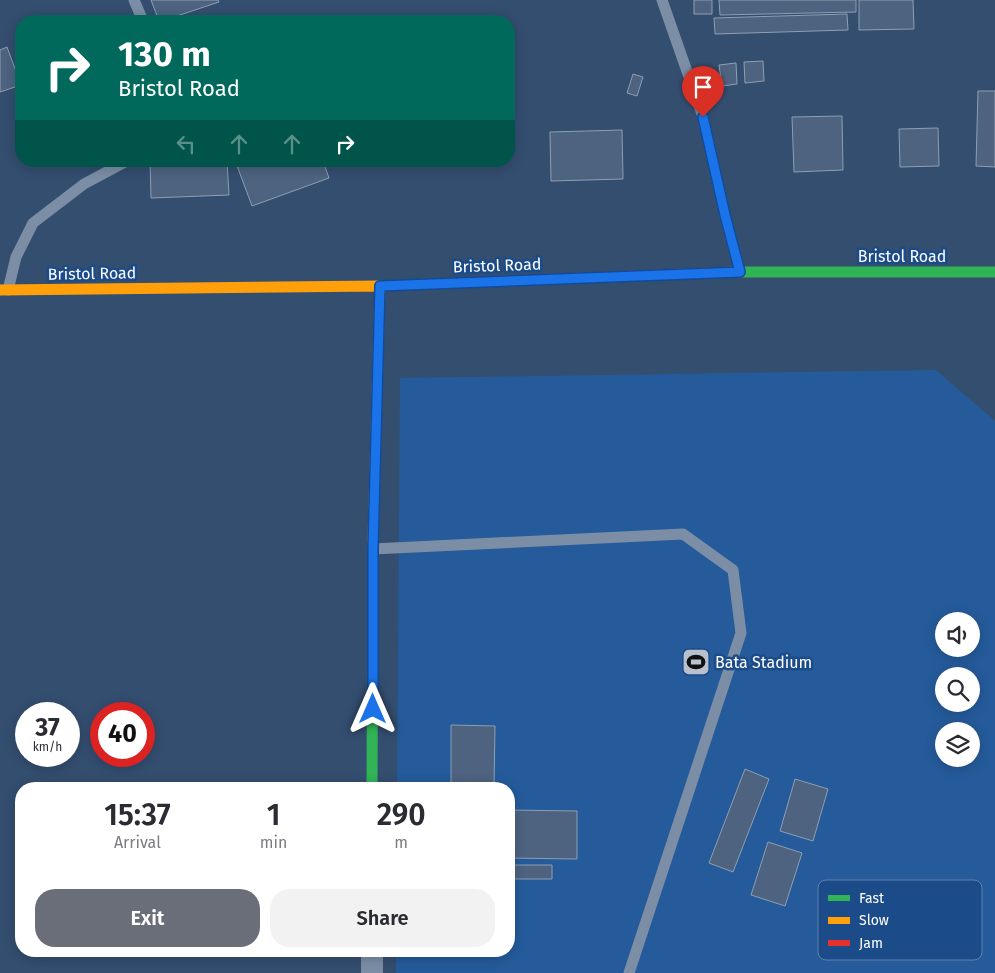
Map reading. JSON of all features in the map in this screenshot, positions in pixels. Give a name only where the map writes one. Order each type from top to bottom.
[{"type":"street","name":"Bristol Road","points":[[4,290],[380,286],[740,272],[995,272]]},
{"type":"street","points":[[372,782],[373,549],[380,286]]},
{"type":"street","points":[[372,957],[372,973]]},
{"type":"lane","points":[[134,0],[140,15]]},
{"type":"lane","points":[[662,0],[703,117],[740,272]]},
{"type":"lane","points":[[4,290],[16,257],[33,223],[84,184],[116,167]]},
{"type":"lane","points":[[373,549],[683,534],[733,570],[741,633],[629,973]]},
{"type":"shaded area","name":"Bata Stadium","points":[[936,370],[995,421],[995,973],[396,973],[396,957],[515,957],[515,782],[397,782],[400,378]]},
{"type":"building","points":[[151,0],[218,0],[219,2],[180,15],[157,15]]},
{"type":"building","points":[[694,0],[712,0],[712,14],[694,14]]},
{"type":"building","points":[[719,0],[856,0],[856,12],[720,15]]},
{"type":"building","points":[[859,0],[913,0],[914,29],[859,30]]},
{"type":"building","points":[[847,14],[848,30],[715,34],[714,18]]},
{"type":"building","points":[[7,47],[15,69],[15,87],[0,92],[0,50]]},
{"type":"building","points":[[763,61],[764,81],[745,83],[744,62]]},
{"type":"building","points":[[736,63],[737,84],[722,86],[719,65]]},
{"type":"building","points":[[633,74],[643,77],[637,96],[627,93]]},
{"type":"building","points":[[978,91],[995,91],[995,167],[976,166]]},
{"type":"building","points":[[842,116],[843,170],[794,172],[792,117]]},
{"type":"building","points":[[938,128],[939,166],[900,167],[899,129]]},
{"type":"building","points":[[622,130],[623,179],[551,181],[550,132]]},
{"type":"building","points":[[150,167],[227,167],[229,195],[151,198]]},
{"type":"building","points":[[237,167],[325,167],[329,178],[252,206]]},
{"type":"building","points":[[451,725],[495,726],[494,782],[451,782]]},
{"type":"building","points":[[745,769],[769,779],[733,872],[709,863]]},
{"type":"building","points":[[795,779],[828,789],[813,841],[780,831]]},
{"type":"building","points":[[515,810],[577,811],[577,859],[515,858]]},
{"type":"building","points":[[768,842],[802,853],[785,906],[751,895]]},
{"type":"building","points":[[515,865],[552,865],[552,879],[515,879]]},
{"type":"traffic: fast","points":[[731,272],[995,272]]},
{"type":"traffic: fast","points":[[372,782],[373,541]]},
{"type":"traffic: slow","points":[[0,290],[380,286]]},
{"type":"traffic: slow","points":[[373,541],[380,286]]},
{"type":"traffic: jam","points":[[380,286],[731,272]]},
{"type":"place","name":"Bata Stadium","points":[[696,662]]},
{"type":"route","points":[[373,709],[373,549],[380,286],[740,272],[703,117]]}]
